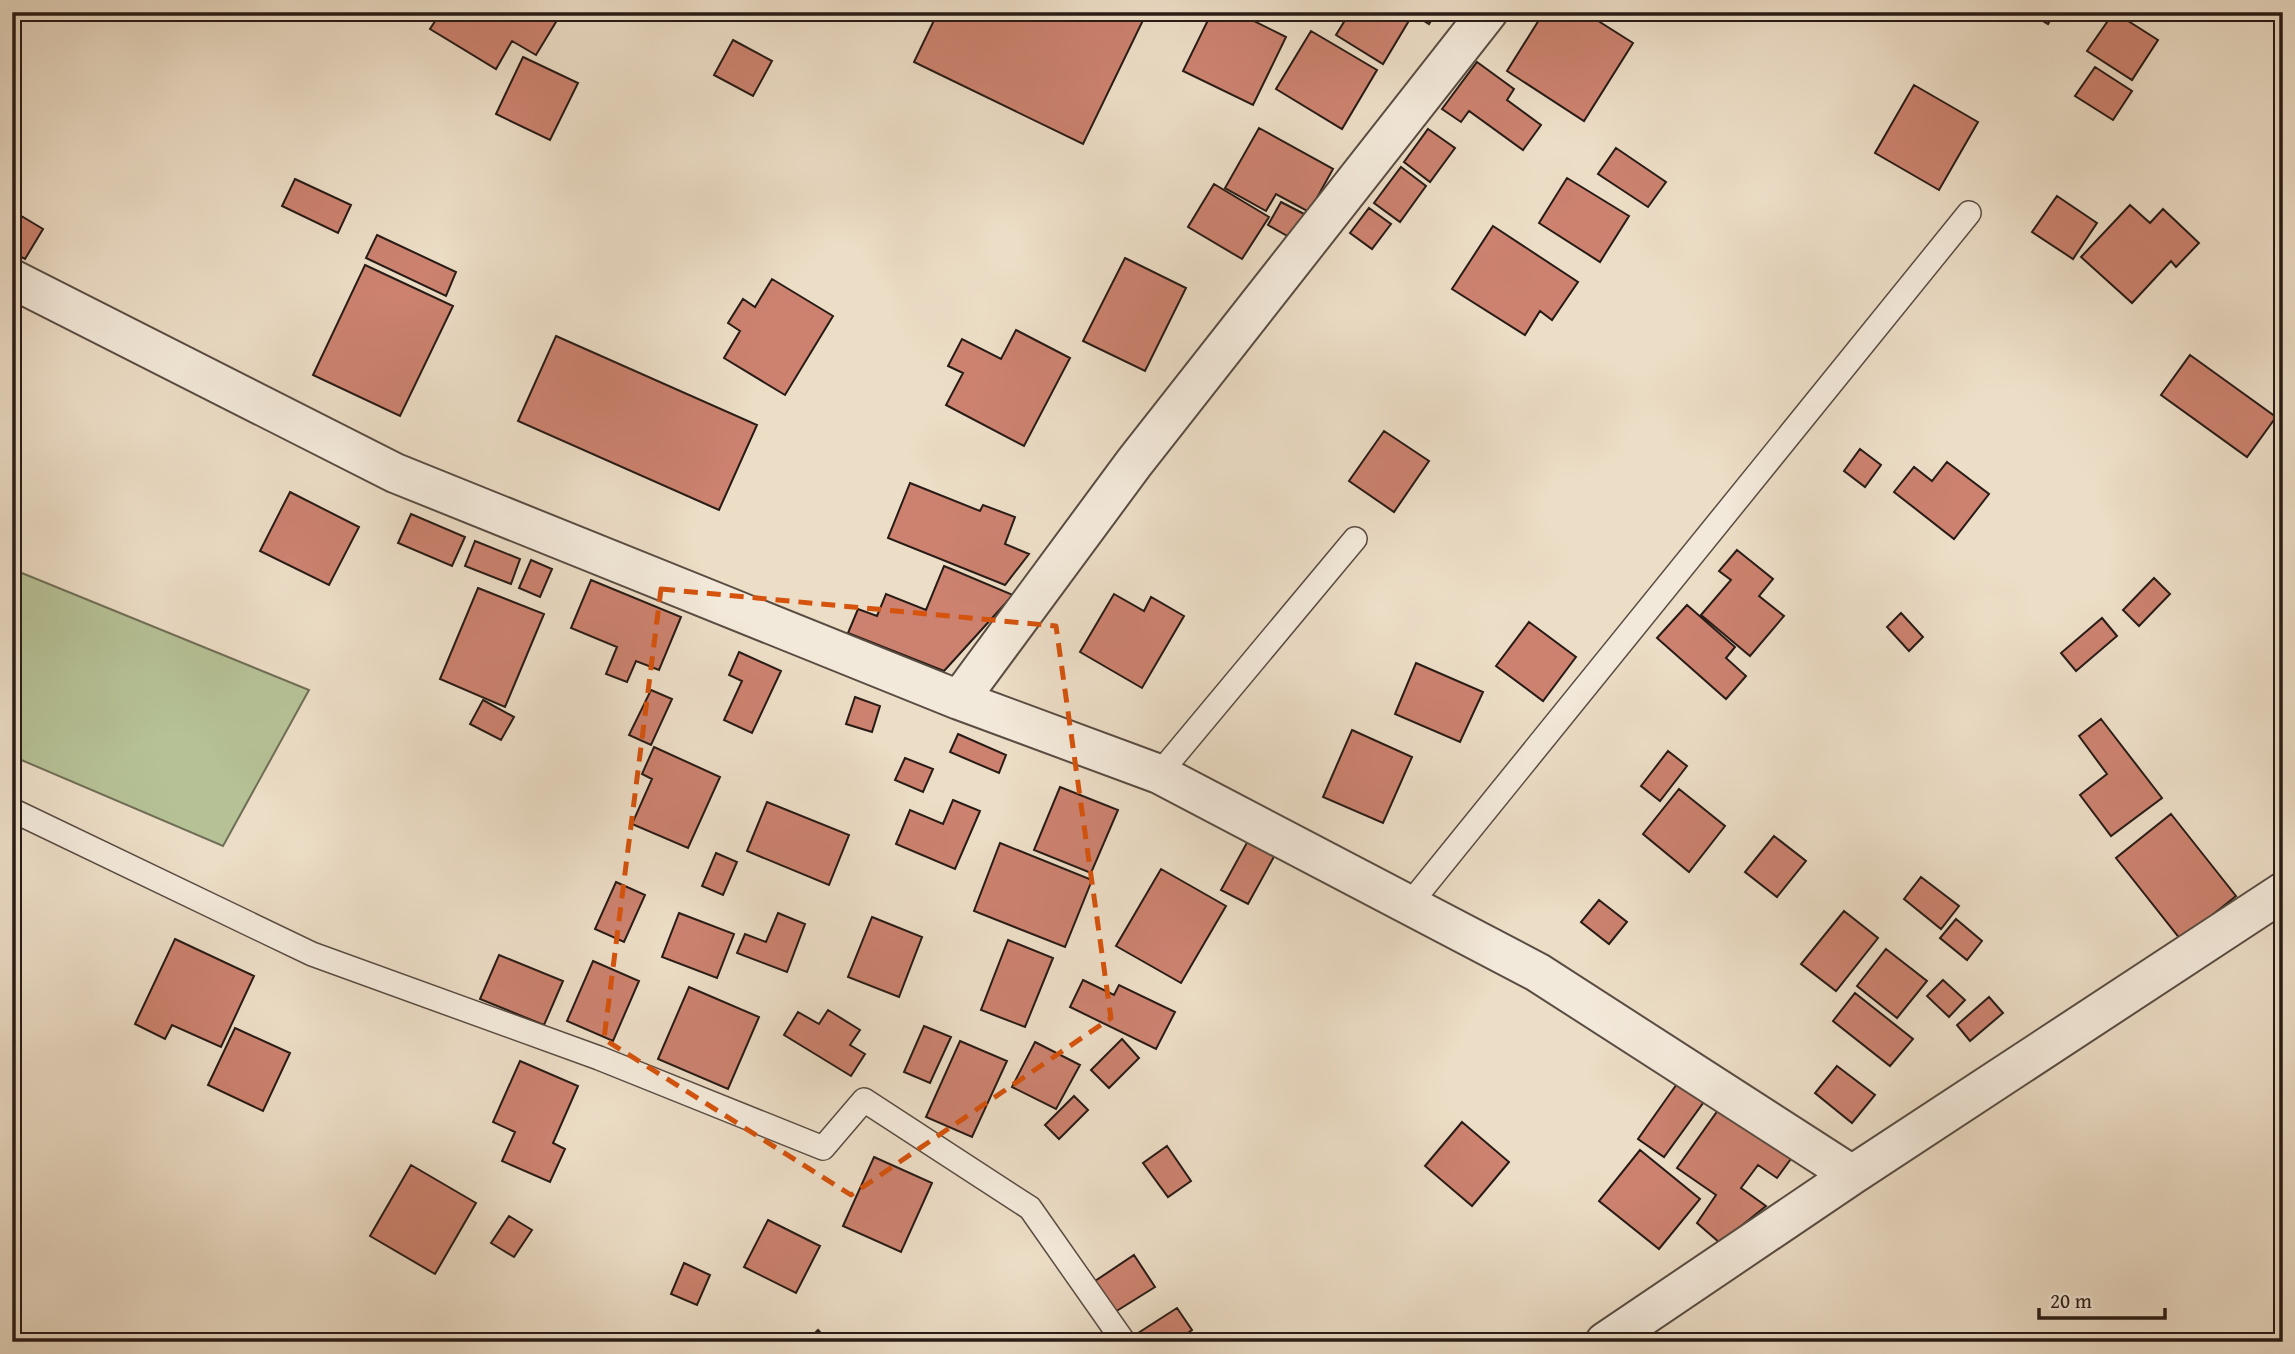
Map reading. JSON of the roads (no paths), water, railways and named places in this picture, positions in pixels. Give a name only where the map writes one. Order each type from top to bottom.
[{"type":"street","points":[[959,699],[1134,463],[1488,12]]},
{"type":"street","points":[[12,279],[395,473],[959,699],[1159,774],[1536,972],[1852,1175]]},
{"type":"street","points":[[1605,1342],[1852,1175],[2283,892]]},
{"type":"lane","points":[[1409,905],[1969,213]]},
{"type":"lane","points":[[1159,774],[1355,538]]},
{"type":"lane","points":[[12,810],[312,954],[599,1058],[823,1148],[864,1100],[1030,1208],[1124,1342]]}]
